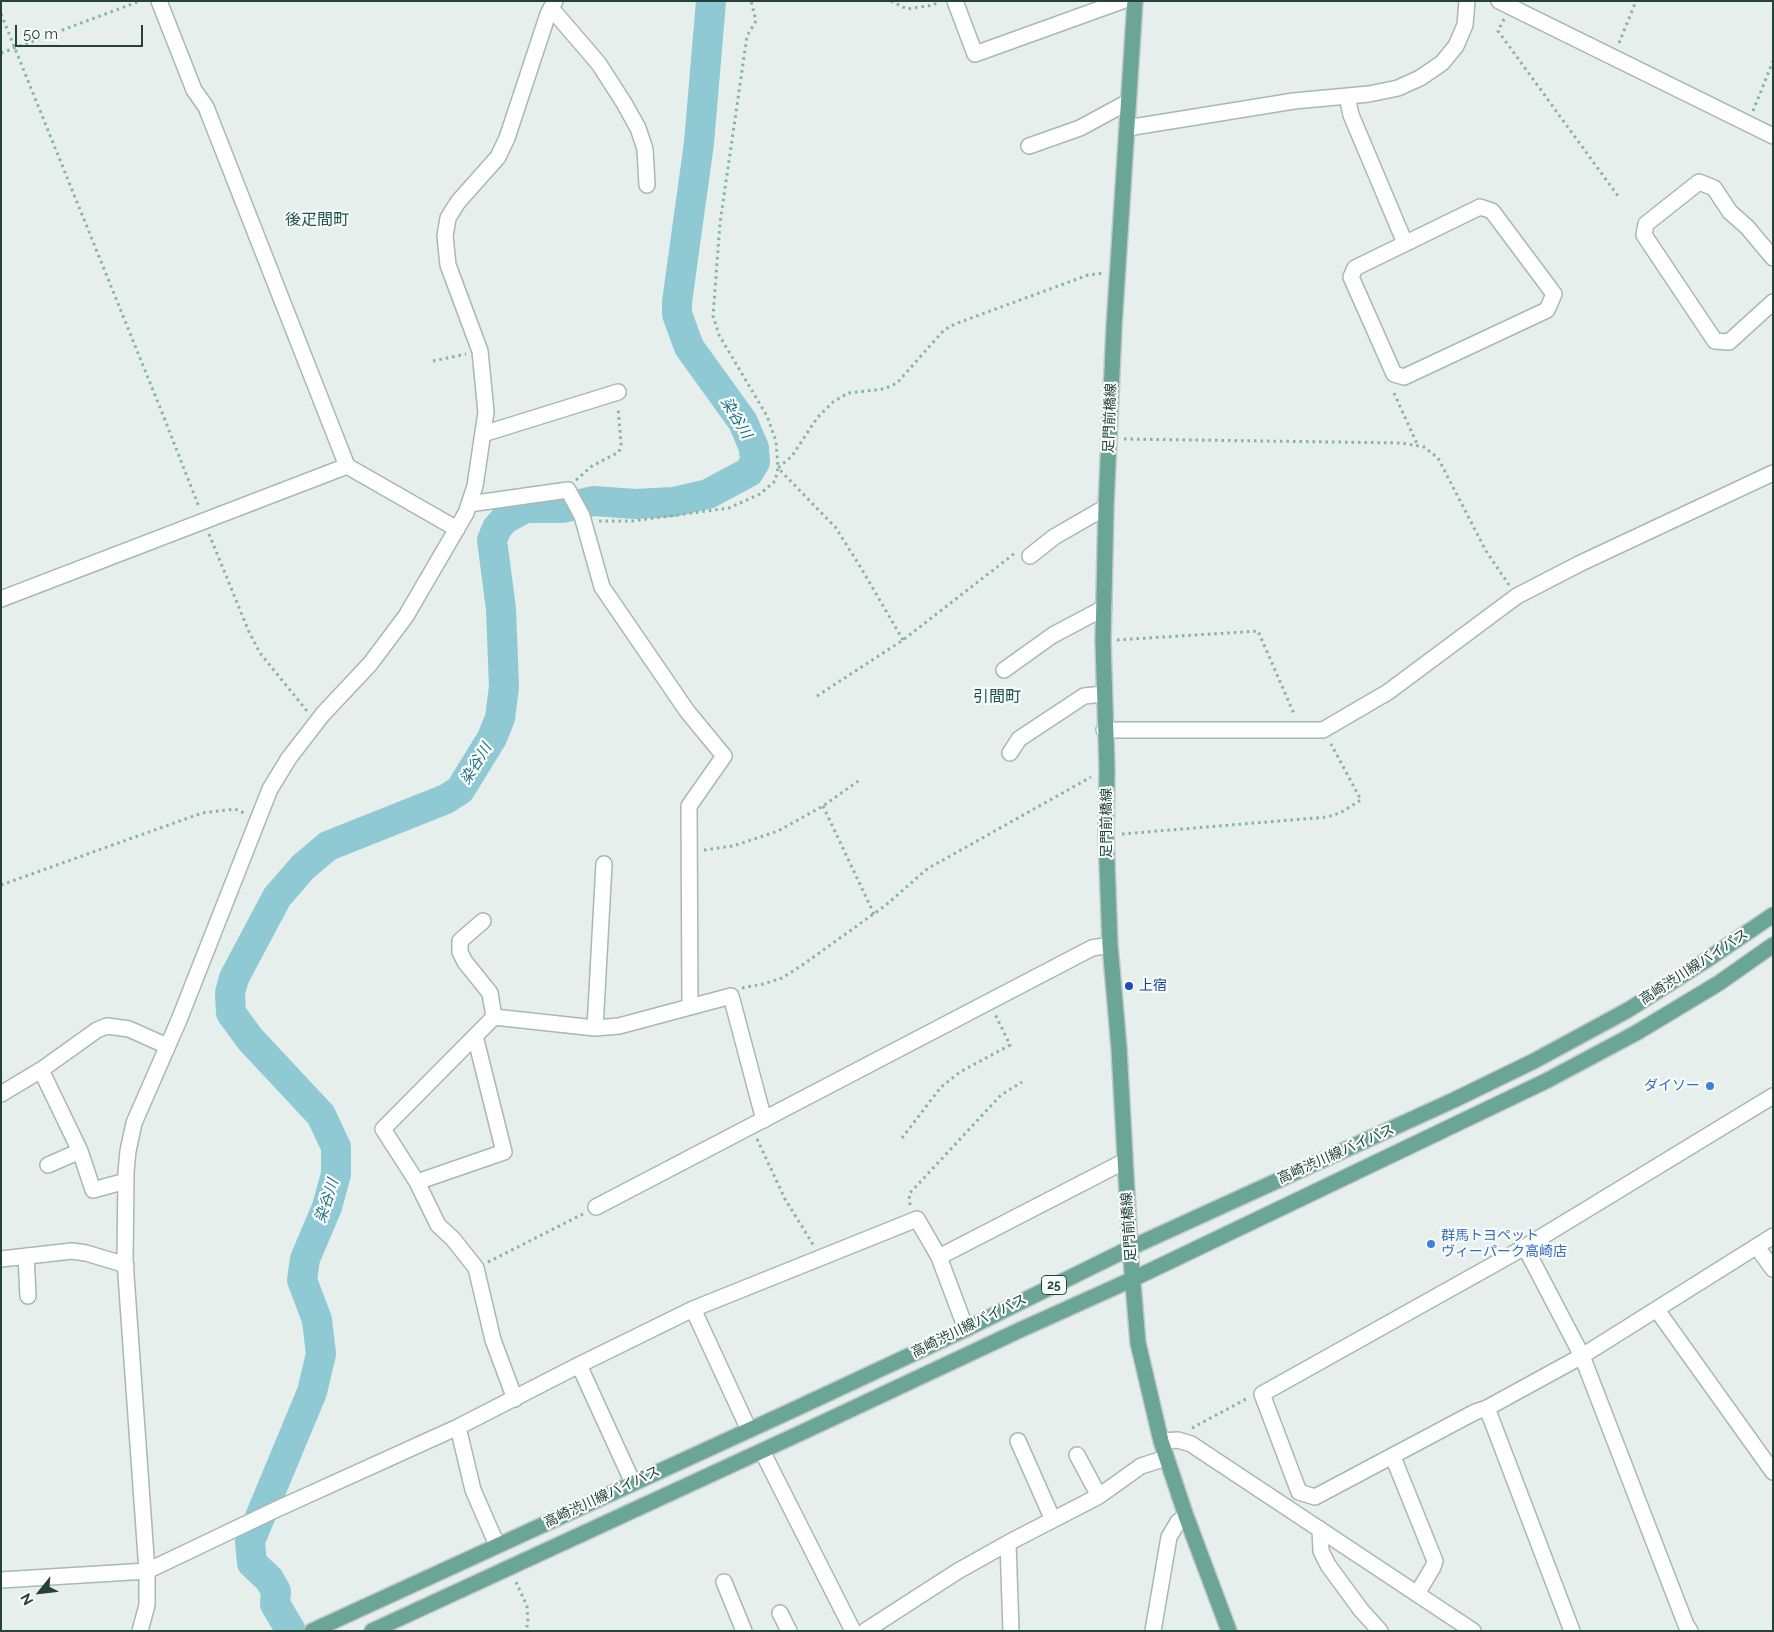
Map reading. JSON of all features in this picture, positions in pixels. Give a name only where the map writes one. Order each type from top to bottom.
[{"type":"main road","name":"足門前橋線","points":[[1135,1],[1117,271],[1106,507],[1103,641],[1110,945],[1119,1048],[1130,1248],[1138,1343],[1166,1458],[1229,1631]]},
{"type":"main road","name":"高崎渋川線バイパス","points":[[316,1629],[966,1329],[1130,1248],[1454,1100],[1534,1061],[1628,1010],[1773,915]]},
{"type":"main road","name":"高崎渋川線バイパス","points":[[372,1631],[1133,1279],[1546,1081],[1636,1033],[1719,983],[1773,945]]},
{"type":"street","points":[[159,1],[194,90],[206,107],[347,466],[457,529]]},
{"type":"street","points":[[955,1],[975,54],[1122,1]]},
{"type":"street","points":[[1128,128],[1294,101],[1369,94],[1398,88],[1420,78],[1442,63],[1456,46],[1465,25],[1467,1]]},
{"type":"street","points":[[1505,4],[1773,136]]},
{"type":"street","points":[[553,5],[599,64],[638,128],[645,149],[647,186]]},
{"type":"street","points":[[140,1631],[147,1605],[146,1572],[126,1265],[126,1181],[128,1151],[134,1123],[167,1046],[270,789],[289,758],[317,723],[370,664],[406,616],[466,513],[475,486],[486,412],[480,350],[448,265],[445,236],[448,218],[458,202],[498,157],[507,138],[553,5]]},
{"type":"street","points":[[1347,96],[1351,115],[1405,243]]},
{"type":"street","points":[[1029,146],[1080,128],[1128,102]]},
{"type":"street","points":[[1773,258],[1747,227],[1730,212],[1714,188],[1699,182],[1646,224],[1644,235],[1715,342],[1729,342],[1773,302]]},
{"type":"street","points":[[1480,207],[1492,211],[1554,294],[1547,310],[1404,377],[1394,374],[1351,277],[1356,268],[1405,243],[1480,207]]},
{"type":"street","points":[[482,434],[618,392]]},
{"type":"street","points":[[1,599],[347,466]]},
{"type":"street","points":[[1104,730],[1323,730],[1388,692],[1517,596],[1581,563],[1773,473]]},
{"type":"street","points":[[469,504],[568,490],[582,516],[602,587],[687,711],[724,756],[689,806],[690,1007]]},
{"type":"street","points":[[1024,554],[1106,507]]},
{"type":"street","points":[[1004,670],[1053,635],[1104,608]]},
{"type":"street","points":[[1010,752],[1019,739],[1084,696],[1104,694]]},
{"type":"street","points":[[595,1028],[604,864]]},
{"type":"street","points":[[483,921],[460,941],[460,952],[465,962],[490,993],[494,1017]]},
{"type":"street","points":[[596,1207],[1092,948],[1110,945]]},
{"type":"street","points":[[494,1017],[595,1028],[619,1026],[731,996],[758,1123]]},
{"type":"street","points":[[494,1017],[382,1129],[417,1182],[438,1225],[453,1239],[476,1268],[494,1340],[515,1399]]},
{"type":"street","points":[[1,1094],[41,1070],[97,1030],[107,1026],[129,1029],[167,1046]]},
{"type":"street","points":[[417,1182],[504,1152],[475,1036]]},
{"type":"street","points":[[41,1070],[80,1151],[93,1190],[126,1181]]},
{"type":"street","points":[[1773,1096],[1525,1247],[1262,1394],[1298,1492],[1316,1497],[1475,1412],[1487,1408],[1582,1356],[1773,1236]]},
{"type":"street","points":[[48,1165],[80,1151]]},
{"type":"street","points":[[939,1257],[1125,1161]]},
{"type":"street","points":[[1,1580],[146,1572],[277,1509],[458,1427],[578,1365],[693,1309],[917,1219],[939,1257],[966,1329]]},
{"type":"street","points":[[1525,1247],[1582,1356],[1690,1631]]},
{"type":"street","points":[[1757,1247],[1773,1269]]},
{"type":"street","points":[[1,1259],[72,1251],[86,1253],[126,1265]]},
{"type":"street","points":[[26,1256],[28,1296]]},
{"type":"street","points":[[693,1309],[749,1430]]},
{"type":"street","points":[[1657,1310],[1773,1472]]},
{"type":"street","points":[[578,1365],[633,1483]]},
{"type":"street","points":[[1487,1408],[1572,1631]]},
{"type":"street","points":[[458,1427],[472,1490],[497,1546]]},
{"type":"street","points":[[1161,1441],[1178,1440],[1191,1444],[1473,1631]]},
{"type":"street","points":[[1018,1441],[1053,1520]]},
{"type":"street","points":[[762,1451],[853,1631]]},
{"type":"street","points":[[1077,1455],[1099,1496]]},
{"type":"street","points":[[1393,1457],[1435,1561],[1434,1567],[1417,1594]]},
{"type":"street","points":[[869,1630],[958,1571],[1099,1496],[1141,1466],[1166,1458]]},
{"type":"street","points":[[1153,1631],[1169,1537],[1178,1522],[1186,1516]]},
{"type":"street","points":[[1320,1529],[1321,1551],[1328,1565],[1361,1610],[1380,1631]]},
{"type":"street","points":[[1008,1543],[1012,1631]]},
{"type":"street","points":[[724,1582],[744,1631]]},
{"type":"street","points":[[780,1613],[789,1631]]},
{"type":"path","points":[[1,53],[140,1]]},
{"type":"path","points":[[582,516],[599,521],[633,521],[729,508],[760,494],[775,481],[778,468],[776,441],[767,416],[719,335],[713,316],[720,223],[747,36],[756,20],[750,1]]},
{"type":"path","points":[[891,1],[907,9],[934,5],[938,1]]},
{"type":"path","points":[[1613,58],[1636,1]]},
{"type":"path","points":[[1505,4],[1498,31],[1618,196]]},
{"type":"path","points":[[1,14],[249,632],[260,653],[317,723]]},
{"type":"path","points":[[1748,124],[1773,61]]},
{"type":"path","points":[[778,468],[792,456],[817,418],[833,402],[848,393],[884,389],[897,383],[944,330],[955,324],[1088,275],[1117,271]]},
{"type":"path","points":[[433,361],[480,350]]},
{"type":"path","points":[[568,490],[592,466],[618,452],[620,445],[618,392]]},
{"type":"path","points":[[1394,392],[1418,446]]},
{"type":"path","points":[[1109,439],[1402,443],[1424,447],[1438,458],[1486,551],[1517,596]]},
{"type":"path","points":[[778,468],[836,528],[903,640]]},
{"type":"path","points":[[817,696],[903,640],[1024,554]]},
{"type":"path","points":[[1103,641],[1258,631],[1301,730]]},
{"type":"path","points":[[1106,835],[1327,817],[1340,812],[1362,800],[1323,730]]},
{"type":"path","points":[[731,996],[734,989],[763,984],[782,978],[886,905],[927,869],[1107,769]]},
{"type":"path","points":[[689,851],[733,846],[778,831],[823,806],[861,779]]},
{"type":"path","points":[[823,806],[874,914]]},
{"type":"path","points":[[1,885],[202,813],[234,809],[258,819]]},
{"type":"path","points":[[902,1138],[940,1087],[960,1072],[1010,1044],[990,1002]]},
{"type":"path","points":[[917,1219],[909,1203],[909,1194],[1001,1094],[1022,1082]]},
{"type":"path","points":[[758,1123],[785,1199],[821,1257]]},
{"type":"path","points":[[476,1268],[596,1207]]},
{"type":"path","points":[[1187,1431],[1253,1396],[1262,1394]]},
{"type":"path","points":[[508,1568],[527,1606],[528,1622],[526,1631]]},
{"type":"waterway","name":"染谷川","points":[[291,1631],[275,1604],[276,1591],[269,1579],[252,1563],[250,1541],[312,1392],[321,1354],[317,1320],[302,1280],[305,1259],[327,1207],[336,1174],[336,1147],[321,1115],[250,1039],[231,1013],[230,993],[234,978],[277,897],[303,867],[328,846],[446,799],[460,790],[492,738],[500,718],[504,687],[501,609],[492,540],[497,528],[505,519],[525,508],[563,508],[593,501],[636,504],[673,502],[708,494],[749,472],[755,462],[754,448],[743,422],[689,347],[677,314],[677,302],[699,143],[711,1]]},
{"type":"place","name":"上宿","points":[[1129,986]]},
{"type":"place","name":"ダイソー","points":[[1710,1086]]},
{"type":"place","name":"群馬トヨペット ヴィーパーク高崎店","points":[[1431,1244]]},
{"type":"district","name":"後疋間町","points":[[317,220]]},
{"type":"district","name":"引間町","points":[[997,697]]}]
